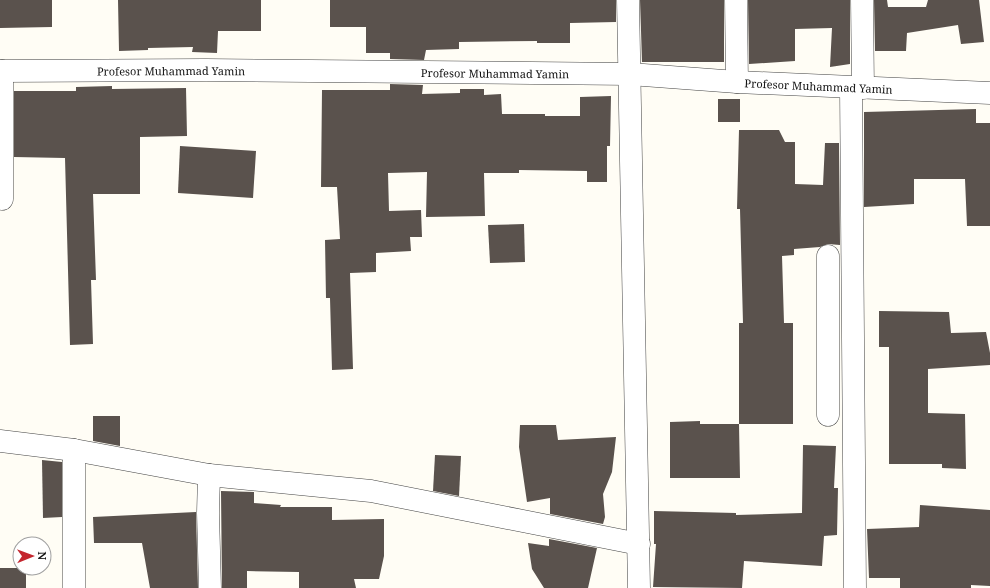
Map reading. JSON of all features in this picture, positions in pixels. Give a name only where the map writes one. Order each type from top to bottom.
[{"type":"street","points":[[628,0],[639,588]]},
{"type":"street","points":[[736,0],[737,82]]},
{"type":"street","points":[[855,588],[853,275],[857,88],[862,0]]},
{"type":"street","name":"Profesor Muhammad Yamin","points":[[1,71],[206,70],[630,74],[737,82],[990,93]]},
{"type":"street","points":[[1,71],[2,198]]},
{"type":"street","points":[[828,415],[828,266],[853,275]]},
{"type":"street","points":[[828,350],[853,350]]},
{"type":"street","points":[[0,441],[74,450],[209,475],[371,491],[639,544]]},
{"type":"street","points":[[74,450],[74,588]]},
{"type":"street","points":[[209,475],[208,513],[210,588]]},
{"type":"building","points":[[0,0],[52,0],[52,27],[0,28]]},
{"type":"building","points":[[118,0],[261,0],[261,31],[218,31],[217,53],[192,52],[193,47],[148,48],[148,50],[119,51]]},
{"type":"building","points":[[330,0],[616,0],[616,22],[570,23],[570,43],[537,43],[537,41],[459,42],[459,49],[426,50],[424,60],[390,59],[390,53],[366,53],[366,27],[330,27]]},
{"type":"building","points":[[640,0],[724,0],[724,62],[642,62]]},
{"type":"building","points":[[748,0],[850,0],[850,64],[830,67],[832,28],[795,29],[795,61],[749,64]]},
{"type":"building","points":[[874,0],[887,0],[888,7],[926,7],[928,0],[979,0],[984,42],[961,44],[958,25],[907,33],[906,51],[875,51]]},
{"type":"building","points":[[390,84],[423,85],[422,94],[460,93],[460,89],[484,89],[484,95],[501,94],[502,114],[580,116],[580,97],[611,96],[610,146],[607,146],[607,182],[587,182],[587,171],[519,170],[519,173],[484,173],[485,216],[426,217],[427,172],[388,173],[389,211],[421,210],[422,237],[410,237],[411,251],[376,253],[376,272],[350,273],[353,369],[332,370],[330,298],[326,298],[325,240],[340,239],[337,187],[321,187],[322,90],[390,90]]},
{"type":"building","points":[[112,86],[112,89],[186,88],[187,136],[140,137],[140,194],[93,194],[96,280],[91,280],[93,344],[70,345],[65,158],[14,157],[14,91],[76,91],[76,87]]},
{"type":"building","points":[[718,99],[740,99],[740,122],[718,122]]},
{"type":"building","points":[[976,109],[976,123],[990,123],[990,226],[967,226],[965,179],[914,179],[914,204],[864,207],[864,112]]},
{"type":"building","points":[[739,130],[779,130],[785,142],[795,142],[795,184],[823,185],[825,143],[839,143],[840,245],[828,244],[820,247],[794,249],[794,255],[782,256],[784,323],[793,323],[793,424],[739,424],[739,323],[743,323],[740,209],[737,209]]},
{"type":"building","points":[[180,146],[256,151],[253,198],[178,193]]},
{"type":"building","points":[[524,224],[525,262],[490,263],[488,225]]},
{"type":"building","points":[[879,311],[949,312],[951,333],[986,332],[990,353],[990,365],[928,369],[928,413],[965,414],[966,469],[942,468],[942,464],[889,464],[889,347],[879,347]]},
{"type":"building","points":[[93,416],[120,416],[120,446],[93,441]]},
{"type":"building","points":[[700,421],[700,424],[739,424],[740,478],[670,478],[670,422]]},
{"type":"building","points":[[520,425],[556,425],[558,440],[616,437],[612,472],[603,494],[605,517],[603,524],[550,514],[550,498],[527,502],[519,447]]},
{"type":"building","points":[[803,445],[836,446],[834,488],[838,488],[837,535],[824,536],[822,566],[744,561],[742,588],[653,587],[656,544],[654,544],[654,511],[736,513],[736,515],[802,513]]},
{"type":"building","points":[[435,455],[461,456],[459,496],[433,491]]},
{"type":"building","points":[[42,460],[62,462],[62,517],[43,518]]},
{"type":"building","points":[[221,491],[254,492],[254,503],[281,505],[280,507],[332,507],[332,520],[384,519],[384,556],[379,579],[354,579],[356,588],[299,588],[299,572],[247,571],[247,588],[222,588]]},
{"type":"building","points":[[920,505],[990,510],[990,586],[971,585],[971,588],[900,588],[900,578],[869,578],[867,529],[919,527]]},
{"type":"building","points":[[196,512],[198,588],[150,588],[142,543],[94,543],[93,517]]},
{"type":"building","points":[[549,539],[597,548],[588,588],[544,588],[532,569],[528,543],[549,546]]},
{"type":"building","points":[[0,568],[12,568],[12,576],[26,576],[26,588],[0,588]]}]
